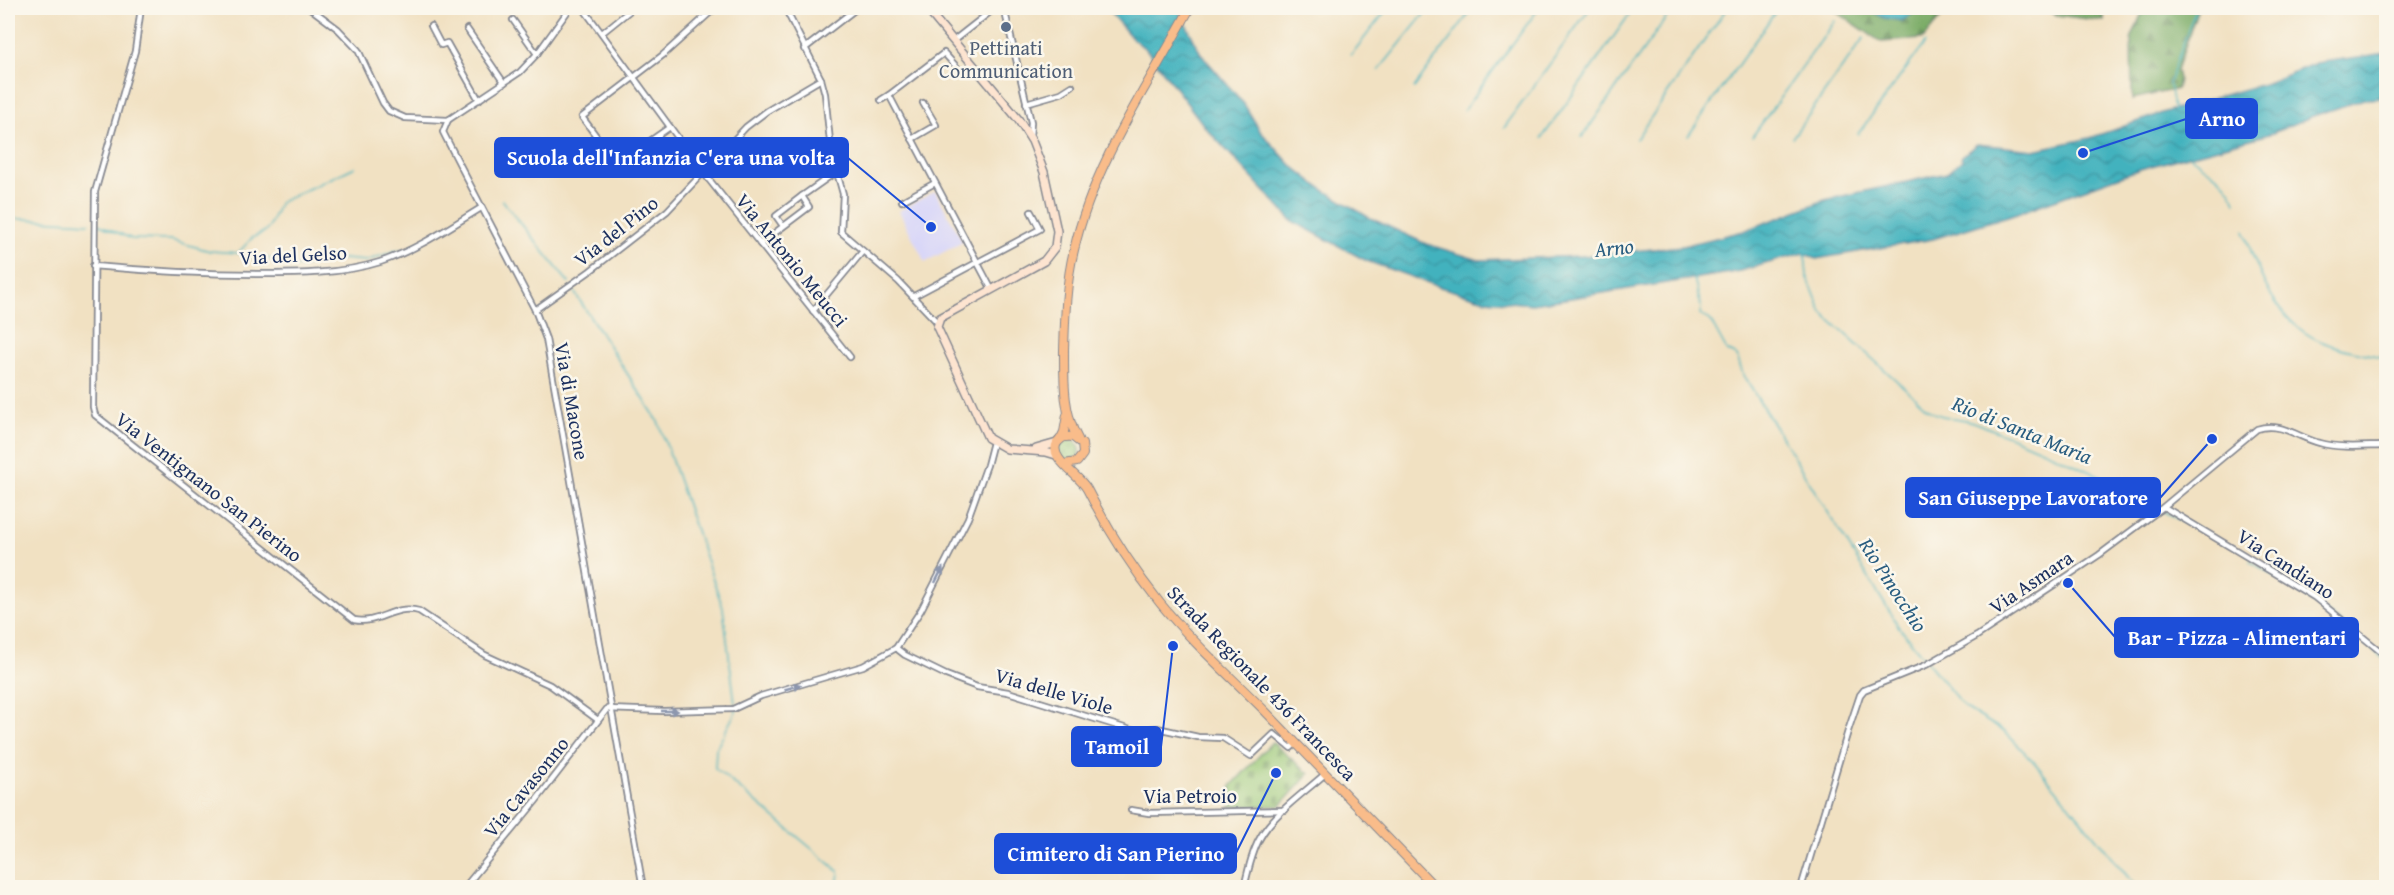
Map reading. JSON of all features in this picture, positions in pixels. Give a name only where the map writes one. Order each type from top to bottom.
[{"type":"main road","name":"Strada Regionale 436 Francesca","points":[[1191,8],[1108,155],[1075,246],[1068,297],[1064,359],[1067,414],[1056,455],[1084,485],[1110,530],[1161,603],[1201,648],[1436,888]]},
{"type":"main road","name":"Strada Regionale 436 Francesca","points":[[1067,414],[1083,448],[1080,467],[1084,485]]},
{"type":"main road","points":[[1058,441],[1067,436],[1078,439]]},
{"type":"main road","points":[[1064,464],[1074,464],[1081,457]]},
{"type":"street","name":"Via Ventignano San Pierino","points":[[141,8],[135,51],[95,192],[93,266],[93,407],[95,415],[354,620],[373,620],[399,609],[409,608],[419,611],[484,655],[550,685],[598,720]]},
{"type":"street","points":[[310,8],[338,29],[358,50],[389,111],[405,118],[448,120],[520,72],[537,54],[570,8]]},
{"type":"street","name":"Via Antonio Meucci","points":[[583,8],[703,172],[850,357]]},
{"type":"street","points":[[602,33],[633,8]]},
{"type":"street","points":[[670,127],[617,164],[582,117],[663,55],[715,8]]},
{"type":"street","points":[[785,8],[821,79],[829,114],[831,151],[843,194],[841,232],[914,296],[930,317],[937,322]]},
{"type":"street","points":[[804,49],[857,8]]},
{"type":"street","points":[[926,8],[1030,136],[1044,172],[1056,221],[1057,237],[1053,250],[1044,261],[942,317],[937,322],[937,329],[985,433],[993,442],[1007,449],[1056,455]]},
{"type":"street","points":[[953,41],[995,8]]},
{"type":"street","points":[[1004,8],[1030,122],[1030,136]]},
{"type":"street","points":[[513,20],[537,54]]},
{"type":"street","points":[[431,26],[441,45],[447,43],[479,100]]},
{"type":"street","points":[[467,29],[504,83]]},
{"type":"street","points":[[880,100],[944,53],[962,73]]},
{"type":"street","name":"Via del Pino","points":[[536,310],[667,211],[746,128],[767,111],[821,79]]},
{"type":"street","points":[[1026,103],[1061,93],[1072,86]]},
{"type":"street","points":[[889,95],[992,290]]},
{"type":"street","points":[[912,139],[936,125],[923,103]]},
{"type":"street","name":"Via di Macone","points":[[448,120],[443,132],[536,310],[546,339],[644,888]]},
{"type":"street","points":[[783,226],[776,216],[837,172]]},
{"type":"street","points":[[902,201],[935,183]]},
{"type":"street","points":[[760,244],[809,207],[802,196]]},
{"type":"street","name":"Via del Gelso","points":[[93,266],[186,274],[301,274],[355,267],[412,250],[481,208]]},
{"type":"street","points":[[914,296],[1040,229],[1031,212]]},
{"type":"street","points":[[813,311],[863,251]]},
{"type":"street","name":"Via Asmara","points":[[1801,888],[1860,695],[1870,687],[1926,665],[1986,630],[2098,555],[2161,509],[2257,429],[2278,426],[2322,444],[2386,446]]},
{"type":"street","points":[[1031,451],[1058,441]]},
{"type":"street","points":[[612,709],[736,708],[761,696],[863,666],[896,648],[921,610],[968,518],[993,442]]},
{"type":"street","name":"Via Candiano","points":[[2161,509],[2314,597],[2386,656]]},
{"type":"street","name":"Via delle Viole","points":[[896,648],[905,655],[946,675],[977,687],[1008,692],[1134,731],[1157,728],[1198,737],[1223,738],[1251,756],[1274,734],[1291,748],[1296,743]]},
{"type":"street","name":"Via Cavasonno","points":[[464,888],[607,709],[612,709]]},
{"type":"street","points":[[1244,888],[1259,839],[1285,810],[1325,774]]},
{"type":"street","name":"Via Petroio","points":[[1131,810],[1149,813],[1285,810]]},
{"type":"shaded area","points":[[935,191],[963,242],[925,262],[899,211]]},
{"type":"green space","points":[[1831,8],[1949,8],[1923,39],[1881,42]]},
{"type":"green space","points":[[2044,8],[2104,8],[2104,21],[2056,15]]},
{"type":"green space","points":[[2144,8],[2198,8],[2177,70],[2179,79],[2177,89],[2132,99],[2131,39]]},
{"type":"green space","points":[[1069,440],[1079,447],[1080,451],[1073,461],[1069,462],[1059,455],[1058,451],[1065,441]]},
{"type":"green space","points":[[1272,742],[1309,774],[1280,806],[1230,806],[1231,786]]},
{"type":"water","name":"Arno","points":[[1106,8],[1178,8],[1201,54],[1244,104],[1260,131],[1291,165],[1319,187],[1368,217],[1426,244],[1479,260],[1583,256],[1683,246],[1744,231],[1825,200],[1947,173],[1977,144],[2034,150],[2090,138],[2174,109],[2267,83],[2316,63],[2386,53],[2386,98],[2364,99],[2310,117],[2273,133],[2140,169],[2021,212],[1933,239],[1816,259],[1804,253],[1736,272],[1533,304],[1485,300],[1440,287],[1367,261],[1292,221],[1205,127],[1147,50],[1132,38]]},
{"type":"water","points":[[1866,8],[1916,8],[1915,12],[1902,21],[1884,18]]},
{"type":"waterway","points":[[1351,55],[1388,8]]},
{"type":"waterway","points":[[1379,70],[1429,8]]},
{"type":"waterway","points":[[1414,88],[1473,8]]},
{"type":"waterway","points":[[1464,110],[1539,8]]},
{"type":"waterway","points":[[1504,128],[1590,8]]},
{"type":"waterway","points":[[1542,138],[1634,8]]},
{"type":"waterway","points":[[1582,137],[1673,8]]},
{"type":"waterway","points":[[1636,139],[1727,8]]},
{"type":"waterway","points":[[1688,136],[1778,8]]},
{"type":"waterway","points":[[2173,109],[2169,83],[2196,8]]},
{"type":"waterway","points":[[1752,137],[1835,21]]},
{"type":"waterway","points":[[1792,138],[1864,38]]},
{"type":"waterway","points":[[1858,134],[1925,43]]},
{"type":"waterway","points":[[2190,156],[2223,181],[2236,202]]},
{"type":"waterway","points":[[239,252],[252,238],[269,227],[280,202],[355,167]]},
{"type":"waterway","points":[[502,200],[569,283]]},
{"type":"waterway","points":[[8,218],[89,223]]},
{"type":"waterway","points":[[98,224],[132,239],[171,240],[210,251],[263,257],[298,267],[343,259],[366,261],[401,249]]},
{"type":"waterway","points":[[2244,231],[2270,294],[2291,321],[2303,332],[2343,349],[2386,358]]},
{"type":"waterway","name":"Rio di Santa Maria","points":[[1805,253],[1807,276],[1822,313],[1929,410],[1939,415],[1973,422],[2044,451],[2113,483],[2157,508]]},
{"type":"waterway","name":"Rio Pinocchio","points":[[1694,278],[1701,307],[1700,315],[1710,320],[1727,351],[1737,356],[1743,375],[1899,627],[1964,707],[2005,732],[2034,762],[2137,888]]},
{"type":"waterway","points":[[571,287],[658,421],[723,608],[736,711],[716,749],[715,768],[835,868],[839,872],[837,888]]},
{"type":"waterway","name":"Rio di Santa Maria","points":[[2161,510],[2197,529]]},
{"type":"waterway","name":"Rio di Santa Maria","points":[[2250,561],[2277,577]]},
{"type":"waterway","name":"Rio di Santa Maria","points":[[2296,589],[2344,625],[2386,661]]},
{"type":"place","name":"Pettinati Communication","points":[[1006,27]]},
{"type":"place","name":"Arno","points":[[2083,153]]},
{"type":"place","name":"Scuola dell'Infanzia C'era una volta","points":[[931,227]]},
{"type":"place","name":"San Giuseppe Lavoratore","points":[[2212,439]]},
{"type":"place","name":"Bar - Pizza - Alimentari","points":[[2068,583]]},
{"type":"place","name":"Tamoil","points":[[1173,646]]},
{"type":"place","name":"Cimitero di San Pierino","points":[[1276,773]]}]
